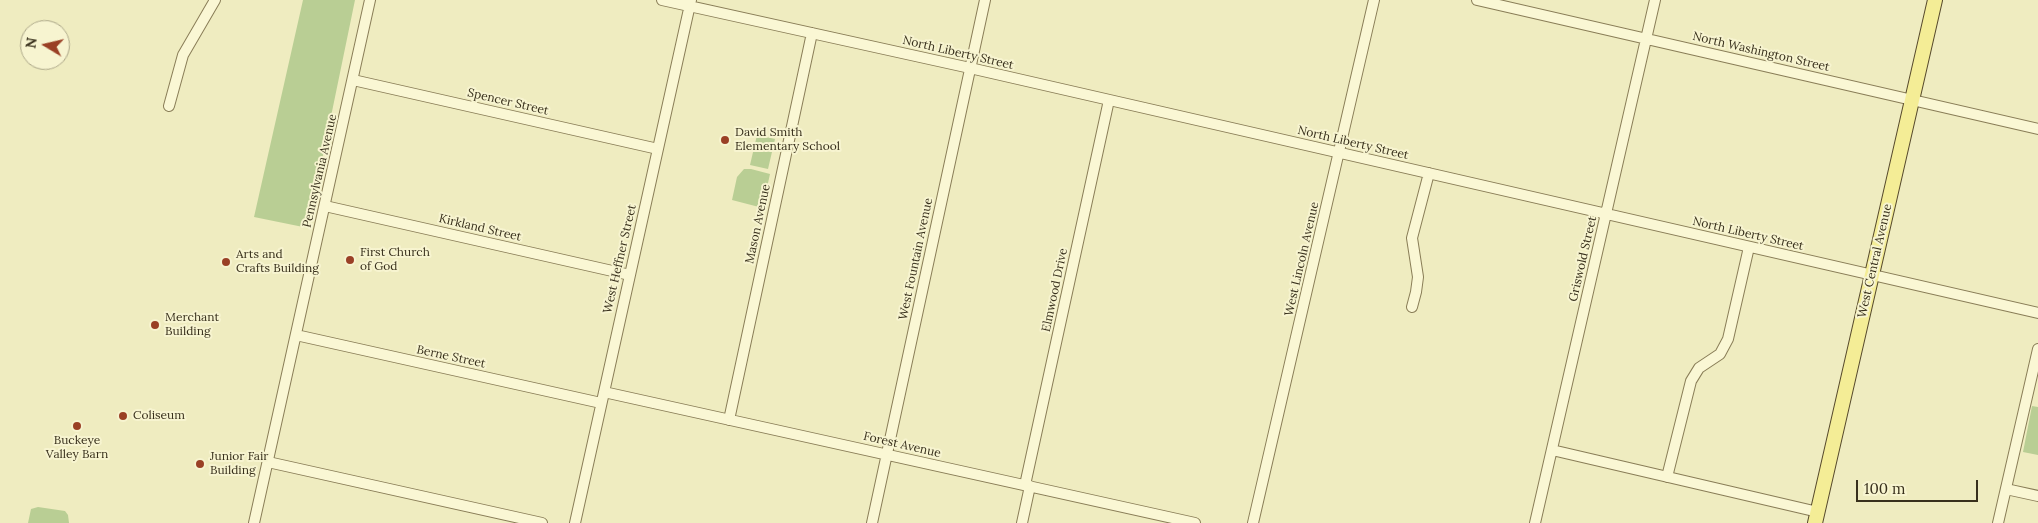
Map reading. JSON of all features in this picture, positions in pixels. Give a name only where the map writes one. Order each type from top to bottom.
[{"type":"main road","name":"West Central Avenue","points":[[1817,518],[1935,0]]},
{"type":"street","points":[[169,106],[183,55],[215,0]]},
{"type":"street","name":"Pennsylvania Avenue","points":[[254,523],[370,0]]},
{"type":"street","name":"North Liberty Street","points":[[662,0],[690,3],[812,33],[2038,313]]},
{"type":"street","name":"West Fountain Avenue","points":[[872,523],[985,0]]},
{"type":"street","name":"West Lincoln Avenue","points":[[1254,523],[1374,0]]},
{"type":"street","name":"North Washington Street","points":[[1477,0],[2038,129]]},
{"type":"street","name":"Griswold Street","points":[[1535,523],[1655,0]]},
{"type":"street","name":"West Heffner Street","points":[[575,523],[690,3]]},
{"type":"street","name":"Mason Avenue","points":[[729,420],[812,33]]},
{"type":"street","name":"Spencer Street","points":[[353,80],[658,148]]},
{"type":"street","name":"Elmwood Drive","points":[[1022,523],[1028,486],[1109,100]]},
{"type":"street","points":[[1412,307],[1418,277],[1412,249],[1412,238],[1429,173]]},
{"type":"street","name":"Kirkland Street","points":[[325,206],[630,275]]},
{"type":"street","points":[[1667,477],[1690,381],[1699,368],[1720,354],[1728,339],[1749,247]]},
{"type":"street","name":"Berne Street","points":[[296,335],[601,403]]},
{"type":"street","points":[[1998,523],[2038,349]]},
{"type":"street","name":"Forest Avenue","points":[[604,392],[1195,523]]},
{"type":"street","points":[[1552,450],[1667,477],[1817,518]]},
{"type":"street","points":[[268,462],[542,523]]},
{"type":"street","points":[[2006,489],[2038,496]]},
{"type":"green space","points":[[303,0],[355,0],[308,228],[254,217]]},
{"type":"green space","points":[[757,135],[775,139],[768,169],[750,165]]},
{"type":"green space","points":[[744,169],[770,174],[766,192],[762,192],[759,207],[732,200],[737,177]]},
{"type":"green space","points":[[2032,406],[2038,407],[2038,455],[2023,452]]},
{"type":"green space","points":[[38,507],[65,511],[68,515],[69,523],[28,523],[31,509]]},
{"type":"place","name":"David Smith Elementary School","points":[[725,140]]},
{"type":"place","name":"First Church of God","points":[[350,260]]},
{"type":"place","name":"Arts and Crafts Building","points":[[226,262]]},
{"type":"place","name":"Merchant Building","points":[[155,325]]},
{"type":"place","name":"Coliseum","points":[[123,416]]},
{"type":"place","name":"Buckeye Valley Barn","points":[[77,426]]},
{"type":"place","name":"Junior Fair Building","points":[[200,464]]}]
